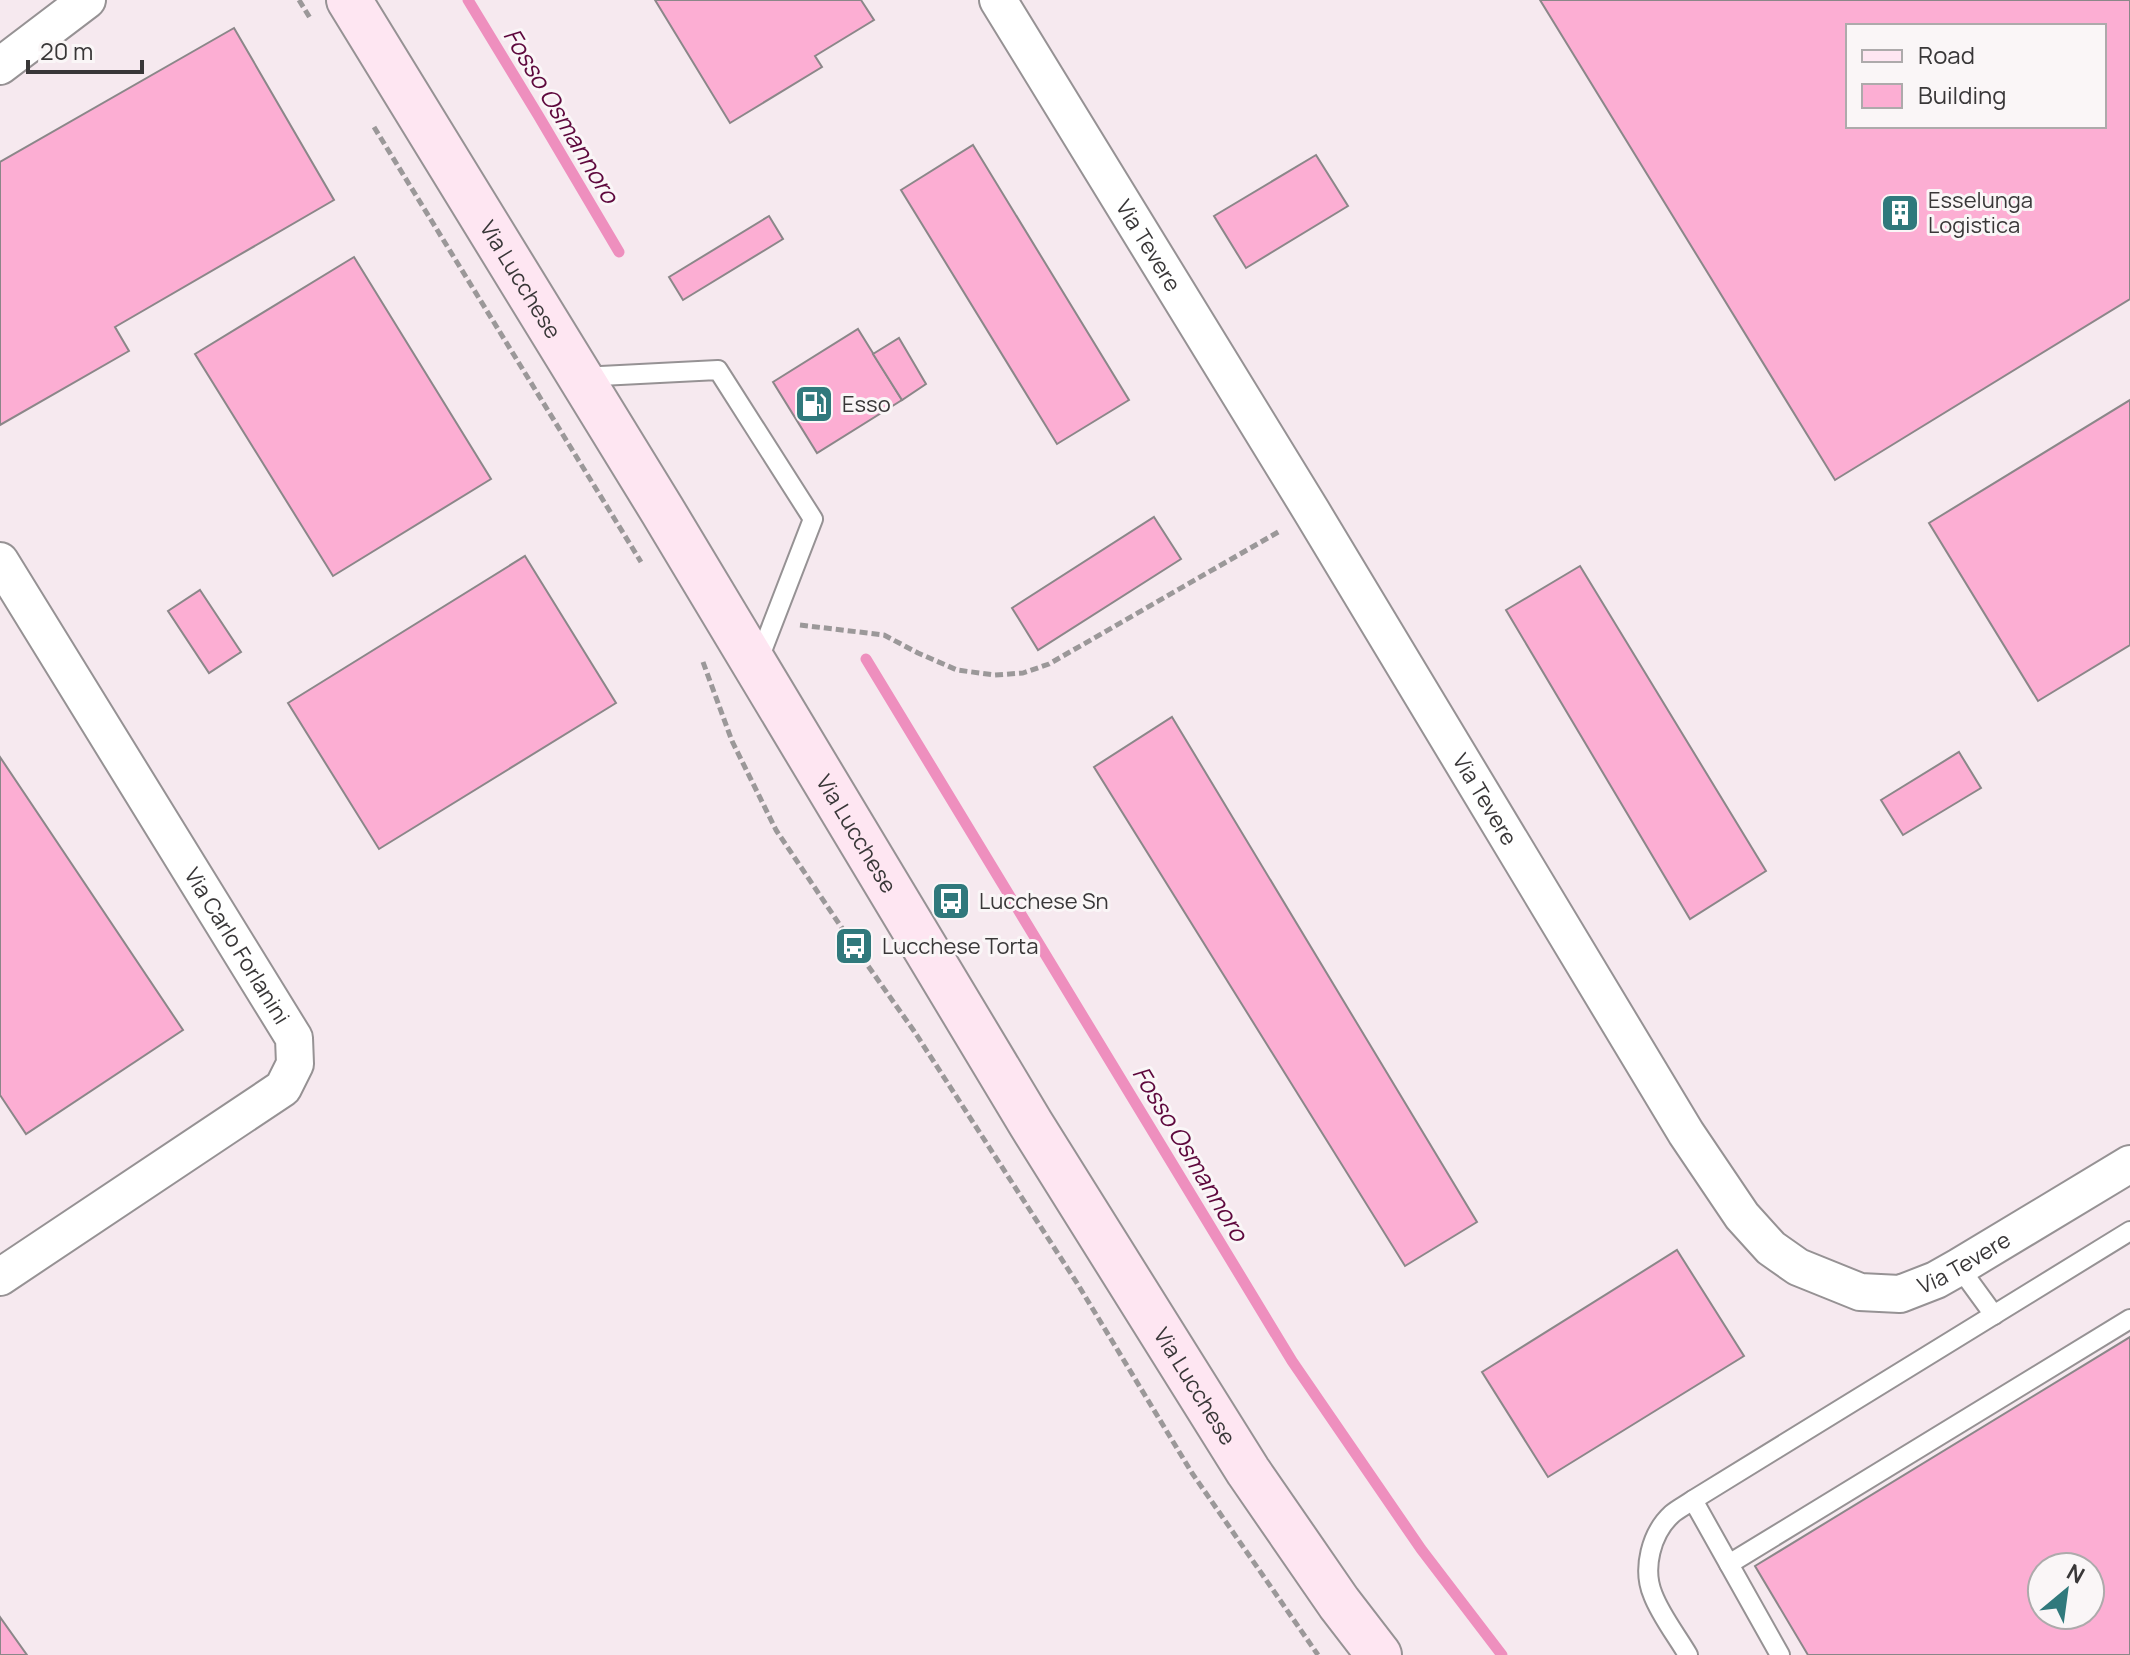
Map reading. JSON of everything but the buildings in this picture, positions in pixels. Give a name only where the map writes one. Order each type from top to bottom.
[{"type":"main road","name":"Via Lucchese","points":[[349,0],[581,377],[1023,1112],[1248,1471],[1339,1603],[1379,1655]]},
{"type":"street","points":[[0,66],[87,0]]},
{"type":"street","name":"Via Tevere","points":[[998,0],[1312,512],[1686,1133],[1742,1216],[1771,1248],[1798,1267],[1860,1292],[1900,1294],[1936,1280],[2130,1164]]},
{"type":"street","name":"Via Carlo Forlanini","points":[[0,561],[294,1038],[295,1064],[283,1088],[0,1277]]},
{"type":"lane","points":[[581,377],[718,370],[813,519],[755,666]]},
{"type":"lane","points":[[1688,1655],[1652,1594],[1648,1572],[1651,1549],[1671,1514],[2130,1231]]},
{"type":"lane","points":[[1959,1267],[1994,1315]]},
{"type":"lane","points":[[1729,1564],[2130,1319]]},
{"type":"lane","points":[[1693,1500],[1780,1655]]},
{"type":"path","points":[[299,0],[315,27]]},
{"type":"path","points":[[371,122],[644,567]]},
{"type":"path","points":[[774,621],[884,635],[957,670],[995,675],[1023,673],[1049,664],[1312,512]]},
{"type":"path","points":[[702,661],[732,741],[776,830],[914,1031],[1077,1283],[1192,1473],[1318,1655]]},
{"type":"shaded area","points":[[0,0],[2130,0],[2130,1655],[0,1655]]},
{"type":"waterway","name":"Fosso Osmannoro","points":[[468,0],[619,252]]},
{"type":"waterway","name":"Fosso Osmannoro","points":[[866,659],[1292,1361],[1421,1549],[1502,1655]]},
{"type":"place","name":"Esselunga Logistica","points":[[1900,213]]},
{"type":"place","name":"Esso","points":[[814,404]]},
{"type":"place","name":"Lucchese Sn","points":[[951,901]]},
{"type":"place","name":"Lucchese Torta","points":[[854,946]]}]
